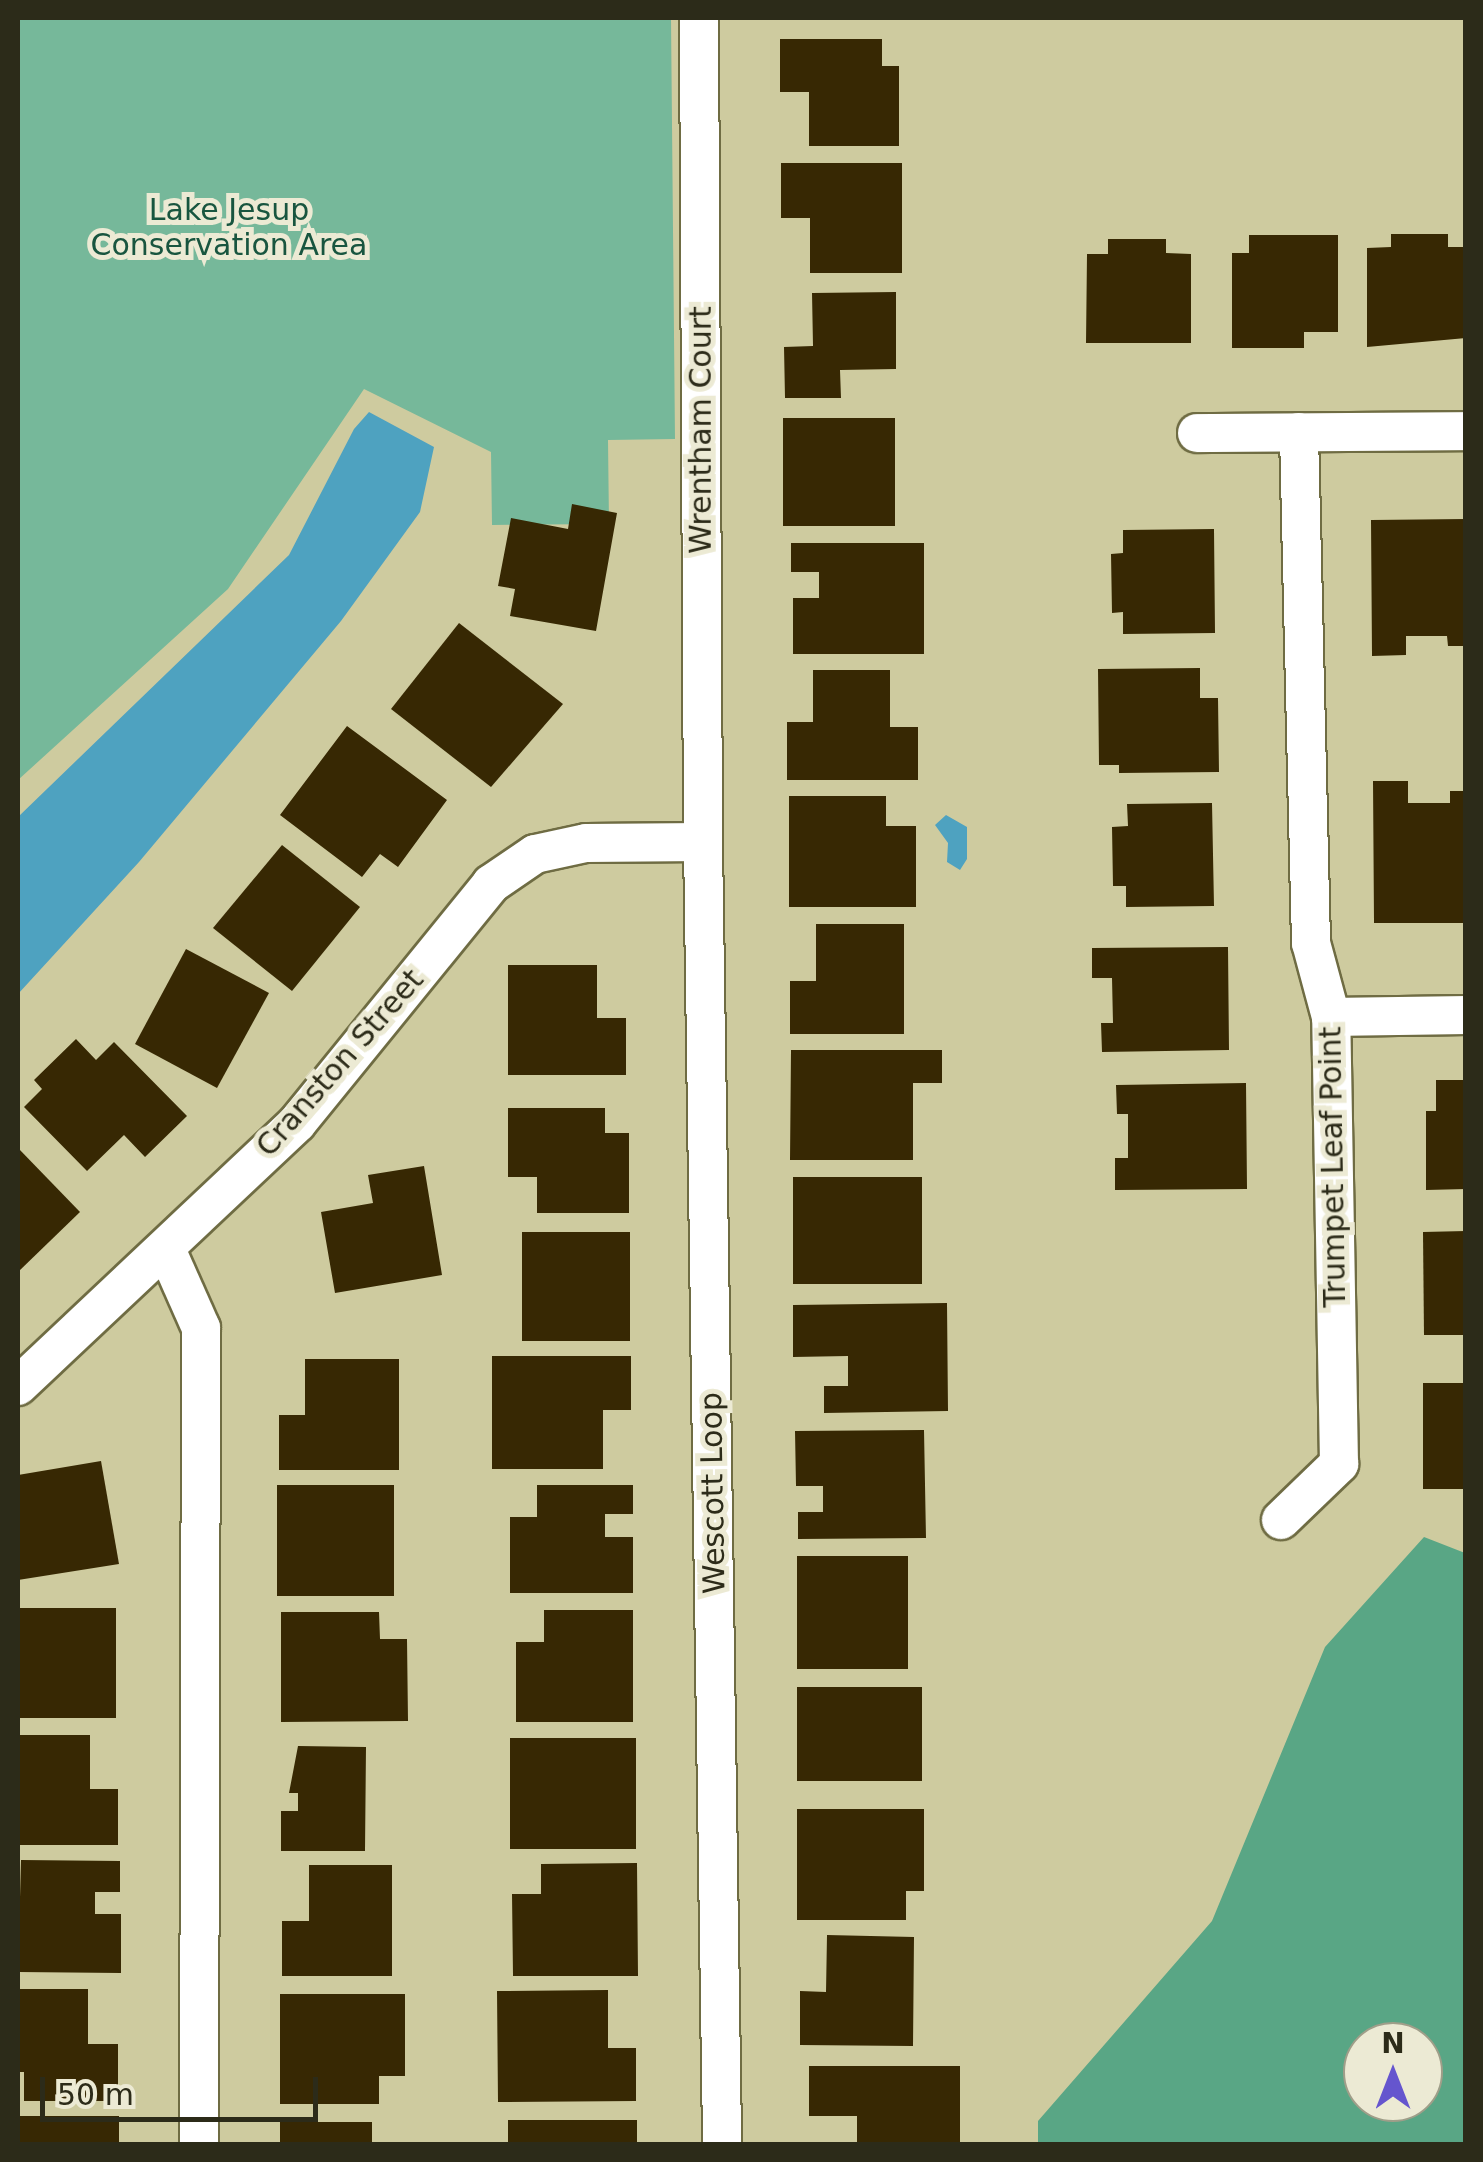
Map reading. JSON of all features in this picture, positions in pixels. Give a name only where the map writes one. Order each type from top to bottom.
[{"type":"street","name":"Wrentham Court","points":[[699,18],[703,842]]},
{"type":"street","points":[[1197,433],[1466,430]]},
{"type":"street","name":"Trumpet Leaf Point","points":[[1281,1520],[1339,1464],[1331,1017],[1310,944],[1298,432]]},
{"type":"street","name":"Cranston Street","points":[[18,1386],[297,1123],[491,884],[534,854],[586,843],[703,842]]},
{"type":"street","name":"Wescott Loop","points":[[703,842],[722,2144]]},
{"type":"street","points":[[1331,1017],[1466,1015]]},
{"type":"street","points":[[166,1249],[201,1328],[198,2144]]},
{"type":"green space","name":"Lake Jesup Conservation Area","points":[[18,18],[671,18],[675,439],[608,440],[609,524],[492,525],[491,452],[364,389],[228,589],[18,780]]},
{"type":"green space","points":[[1424,1537],[1465,1553],[1465,2144],[1038,2144],[1038,2121],[1212,1921],[1325,1647]]},
{"type":"water","points":[[369,412],[434,447],[420,512],[341,621],[139,862],[18,994],[18,817],[289,555],[354,429]]},
{"type":"water","points":[[946,815],[967,827],[967,859],[960,870],[947,862],[948,843],[935,825]]},
{"type":"building","points":[[780,39],[882,39],[882,66],[899,66],[899,146],[809,146],[809,92],[780,92]]},
{"type":"building","points":[[781,163],[902,163],[902,273],[810,273],[810,218],[781,218]]},
{"type":"building","points":[[1391,234],[1448,234],[1448,247],[1466,247],[1466,338],[1367,347],[1367,248],[1391,247]]},
{"type":"building","points":[[1249,235],[1338,235],[1338,332],[1304,332],[1304,348],[1232,348],[1232,253],[1249,253]]},
{"type":"building","points":[[1108,239],[1166,239],[1166,253],[1191,254],[1191,343],[1086,343],[1087,254],[1108,254]]},
{"type":"building","points":[[896,292],[896,369],[840,370],[841,398],[785,398],[784,347],[813,346],[812,293]]},
{"type":"building","points":[[783,418],[895,418],[895,526],[783,526]]},
{"type":"building","points":[[572,504],[617,513],[596,631],[510,616],[515,589],[498,586],[511,518],[568,529]]},
{"type":"building","points":[[1466,519],[1466,646],[1448,646],[1447,636],[1406,636],[1406,655],[1372,656],[1371,520]]},
{"type":"building","points":[[1214,529],[1215,633],[1123,634],[1123,612],[1112,613],[1111,554],[1123,553],[1123,530]]},
{"type":"building","points":[[791,543],[924,543],[924,654],[793,654],[793,598],[819,598],[819,572],[791,572]]},
{"type":"building","points":[[459,623],[563,704],[491,787],[391,709]]},
{"type":"building","points":[[1200,668],[1200,698],[1218,698],[1219,772],[1119,773],[1119,765],[1099,765],[1098,669]]},
{"type":"building","points":[[813,670],[890,670],[890,727],[918,727],[918,780],[787,780],[787,722],[813,722]]},
{"type":"building","points":[[347,726],[447,800],[398,867],[380,854],[362,877],[280,815]]},
{"type":"building","points":[[1373,781],[1408,781],[1408,803],[1450,803],[1450,791],[1466,791],[1466,923],[1374,923]]},
{"type":"building","points":[[789,796],[886,796],[886,826],[916,826],[916,907],[789,907]]},
{"type":"building","points":[[1212,803],[1214,906],[1126,907],[1126,886],[1113,886],[1112,827],[1128,826],[1127,804]]},
{"type":"building","points":[[282,845],[360,907],[292,991],[213,928]]},
{"type":"building","points":[[816,924],[904,924],[904,1034],[790,1034],[790,981],[816,981]]},
{"type":"building","points":[[1228,947],[1229,1050],[1102,1052],[1101,1023],[1113,1023],[1112,978],[1092,978],[1092,948]]},
{"type":"building","points":[[186,949],[269,993],[217,1088],[135,1044]]},
{"type":"building","points":[[508,965],[597,965],[597,1018],[626,1018],[626,1075],[508,1075]]},
{"type":"building","points":[[76,1039],[96,1060],[114,1042],[187,1116],[145,1157],[124,1135],[87,1171],[24,1107],[42,1089],[34,1080]]},
{"type":"building","points":[[791,1050],[942,1050],[942,1083],[913,1083],[913,1160],[790,1160]]},
{"type":"building","points":[[1436,1080],[1466,1080],[1466,1189],[1426,1190],[1426,1111],[1436,1111]]},
{"type":"building","points":[[1246,1083],[1247,1189],[1115,1190],[1115,1158],[1128,1158],[1128,1114],[1117,1114],[1116,1085]]},
{"type":"building","points":[[508,1108],[605,1108],[605,1133],[629,1133],[629,1213],[537,1213],[537,1177],[508,1177]]},
{"type":"building","points":[[18,1148],[80,1212],[18,1272]]},
{"type":"building","points":[[424,1166],[442,1275],[335,1293],[321,1212],[373,1203],[368,1175]]},
{"type":"building","points":[[793,1177],[922,1177],[922,1284],[793,1284]]},
{"type":"building","points":[[1466,1231],[1466,1335],[1424,1335],[1423,1232]]},
{"type":"building","points":[[522,1232],[630,1232],[630,1341],[522,1341]]},
{"type":"building","points":[[947,1303],[948,1411],[824,1413],[824,1386],[848,1386],[848,1356],[793,1357],[793,1305]]},
{"type":"building","points":[[492,1356],[631,1356],[631,1410],[603,1410],[603,1469],[492,1469]]},
{"type":"building","points":[[305,1359],[399,1359],[399,1470],[279,1470],[279,1415],[305,1415]]},
{"type":"building","points":[[1423,1383],[1466,1383],[1466,1489],[1423,1489]]},
{"type":"building","points":[[924,1430],[926,1538],[798,1539],[798,1512],[823,1512],[823,1486],[796,1486],[795,1431]]},
{"type":"building","points":[[101,1461],[119,1564],[18,1580],[18,1475]]},
{"type":"building","points":[[277,1485],[394,1485],[394,1596],[277,1596]]},
{"type":"building","points":[[537,1485],[633,1485],[633,1514],[605,1514],[605,1537],[633,1537],[633,1593],[510,1593],[510,1517],[537,1517]]},
{"type":"building","points":[[797,1556],[908,1556],[908,1669],[797,1669]]},
{"type":"building","points":[[18,1608],[116,1608],[116,1718],[18,1718]]},
{"type":"building","points":[[544,1610],[633,1610],[633,1722],[516,1722],[516,1642],[544,1642]]},
{"type":"building","points":[[281,1612],[379,1612],[380,1639],[407,1639],[408,1721],[281,1722]]},
{"type":"building","points":[[797,1687],[922,1687],[922,1781],[797,1781]]},
{"type":"building","points":[[18,1735],[90,1735],[90,1789],[118,1789],[118,1845],[20,1845]]},
{"type":"building","points":[[510,1738],[636,1738],[636,1849],[510,1849]]},
{"type":"building","points":[[298,1746],[366,1747],[365,1851],[281,1851],[281,1811],[298,1811],[298,1793],[289,1793]]},
{"type":"building","points":[[797,1809],[924,1809],[924,1891],[906,1891],[906,1920],[797,1920]]},
{"type":"building","points":[[21,1860],[120,1861],[120,1892],[95,1892],[95,1914],[121,1914],[121,1973],[18,1972]]},
{"type":"building","points":[[637,1863],[638,1976],[513,1976],[512,1894],[541,1894],[541,1864]]},
{"type":"building","points":[[309,1865],[392,1865],[392,1976],[282,1976],[282,1921],[309,1921]]},
{"type":"building","points":[[827,1935],[914,1937],[913,2046],[800,2045],[800,1991],[826,1992]]},
{"type":"building","points":[[18,1989],[88,1989],[88,2044],[118,2044],[118,2101],[24,2101],[24,2072],[18,2072]]},
{"type":"building","points":[[608,1990],[608,2048],[636,2048],[636,2101],[498,2102],[497,1991]]},
{"type":"building","points":[[280,1994],[405,1994],[405,2076],[379,2076],[379,2104],[280,2104]]},
{"type":"building","points":[[809,2066],[960,2066],[960,2144],[857,2144],[857,2116],[809,2116]]},
{"type":"building","points":[[18,2116],[119,2116],[119,2144],[18,2144]]},
{"type":"building","points":[[508,2120],[637,2120],[637,2144],[508,2144]]},
{"type":"building","points":[[280,2122],[372,2122],[372,2144],[280,2144]]}]
